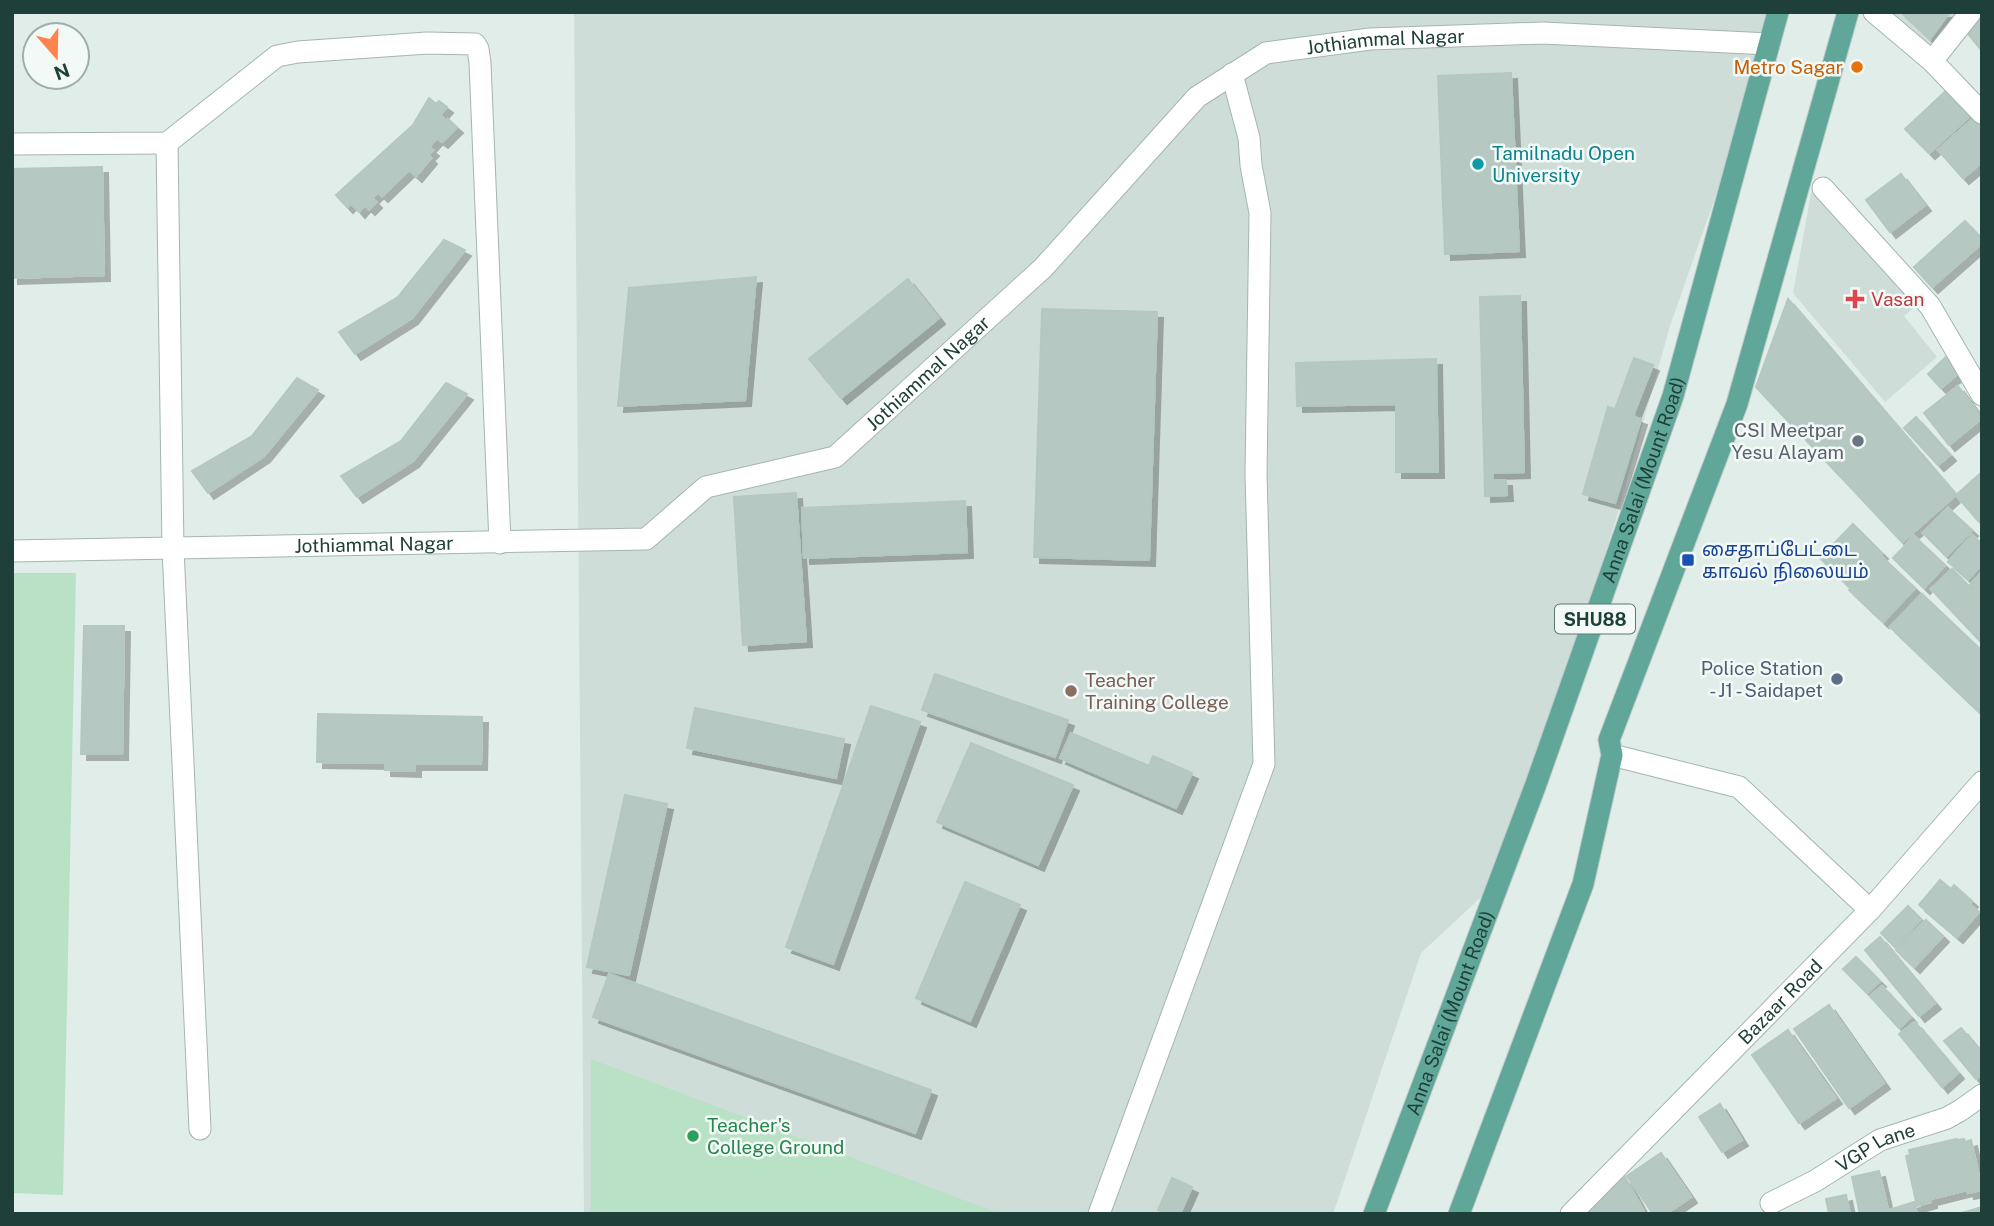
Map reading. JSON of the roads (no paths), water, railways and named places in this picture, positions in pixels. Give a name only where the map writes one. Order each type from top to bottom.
[{"type":"main road","name":"Anna Salai (Mount Road)","points":[[1374,1214],[1536,784],[1673,396],[1778,12]]},
{"type":"main road","name":"SHU88","points":[[1459,1214],[1583,884],[1612,755],[1609,740],[1737,404],[1848,12]]},
{"type":"street","points":[[1874,12],[1932,61],[1982,113]]},
{"type":"street","points":[[1932,61],[1971,12]]},
{"type":"street","name":"Jothiammal Nagar","points":[[12,551],[646,539],[706,487],[835,457],[1043,268],[1197,97],[1266,52],[1370,39],[1543,33],[1769,44]]},
{"type":"street","points":[[12,144],[167,144],[277,56],[298,51],[427,43],[475,44],[480,63],[500,543]]},
{"type":"street","points":[[1100,1214],[1264,764],[1255,474],[1260,213],[1249,138],[1232,74]]},
{"type":"street","points":[[167,144],[173,549],[200,1129]]},
{"type":"street","points":[[1823,188],[1930,306],[1982,395]]},
{"type":"street","points":[[1612,755],[1739,787],[1870,910]]},
{"type":"street","name":"Bazaar Road","points":[[1571,1214],[1870,910],[1982,782]]},
{"type":"street","name":"VGP Lane","points":[[1771,1203],[1815,1181],[1880,1140],[1947,1118],[1982,1095]]},
{"type":"place","name":"Metro Sagar","points":[[1857,67]]},
{"type":"place","name":"Tamilnadu Open University","points":[[1478,164]]},
{"type":"place","name":"Vasan","points":[[1855,299]]},
{"type":"place","name":"CSI Meetpar Yesu Alayam","points":[[1858,441]]},
{"type":"place","name":"சைதாப்பேட்டை காவல் நிலையம்","points":[[1688,560]]},
{"type":"place","name":"Police Station - J1 - Saidapet","points":[[1837,679]]},
{"type":"place","name":"Teacher Training College","points":[[1071,691]]},
{"type":"place","name":"Teacher's College Ground","points":[[693,1136]]}]
